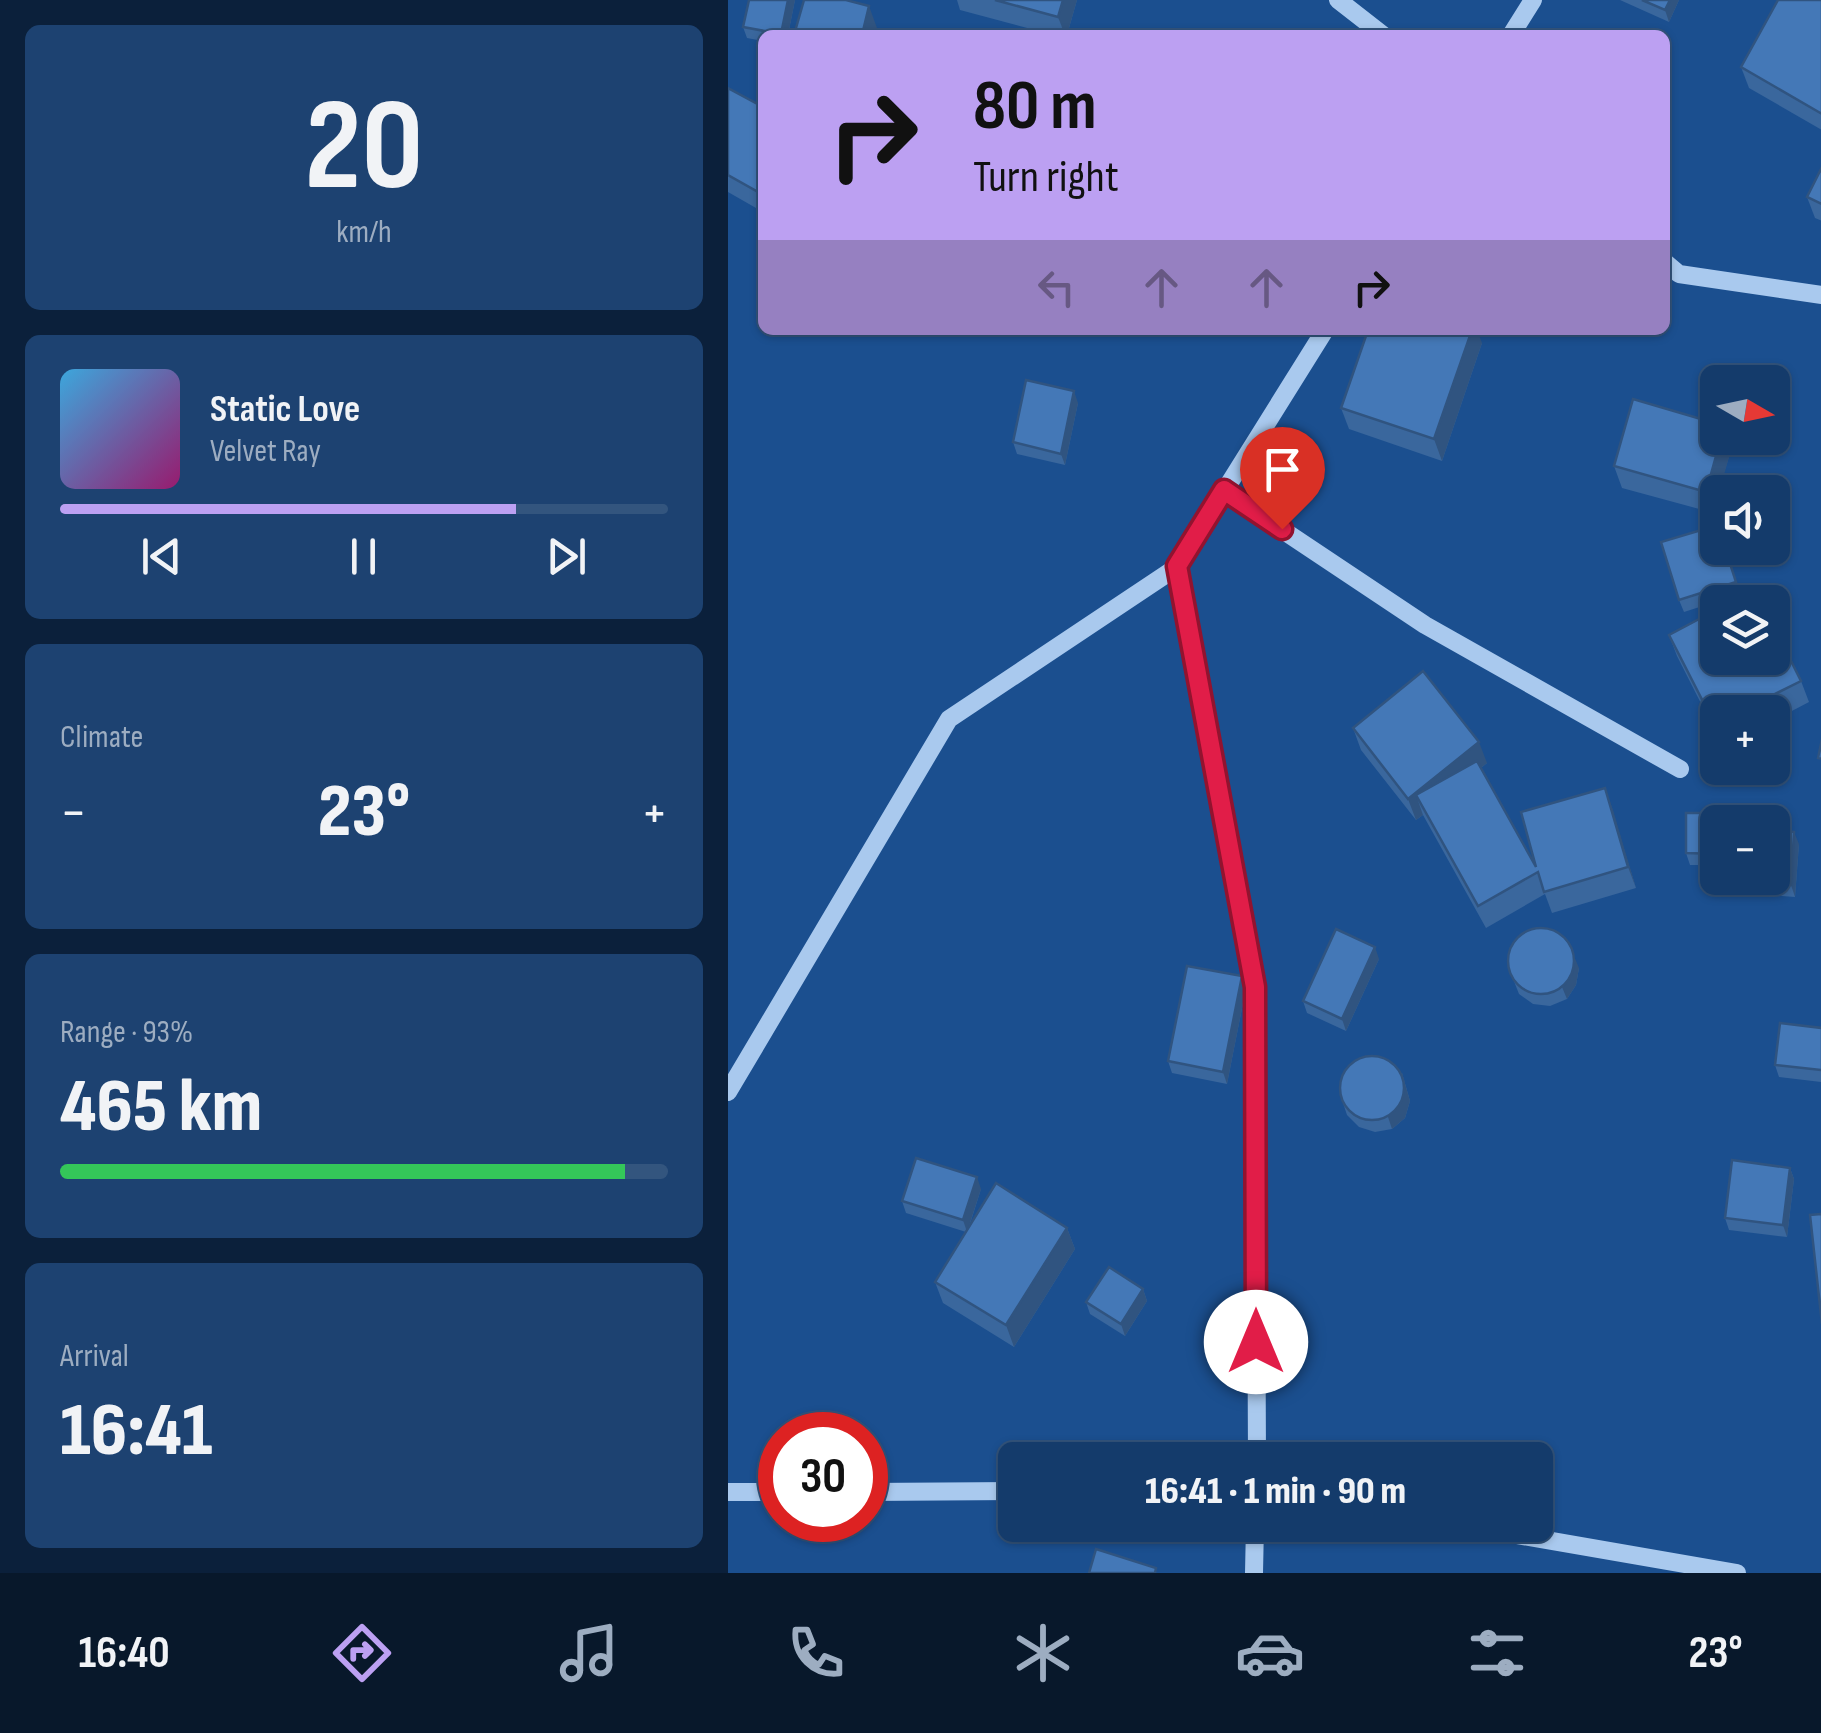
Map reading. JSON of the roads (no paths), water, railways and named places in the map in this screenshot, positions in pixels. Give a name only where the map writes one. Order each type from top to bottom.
[{"type":"street","points":[[1338,0],[1377,30]]},
{"type":"street","points":[[1514,30],[1533,0]]},
{"type":"street","points":[[1670,266],[1679,274],[1822,295]]},
{"type":"street","points":[[728,1092],[949,719],[1177,566],[1323,335]]},
{"type":"street","points":[[1224,490],[1424,625],[1680,769]]},
{"type":"street","points":[[1177,566],[1255,987],[1256,1442]]},
{"type":"street","points":[[888,1492],[998,1491]]},
{"type":"street","points":[[728,1492],[758,1492]]},
{"type":"street","points":[[1553,1541],[1736,1573]]},
{"type":"street","points":[[1254,1573],[1255,1542]]}]
